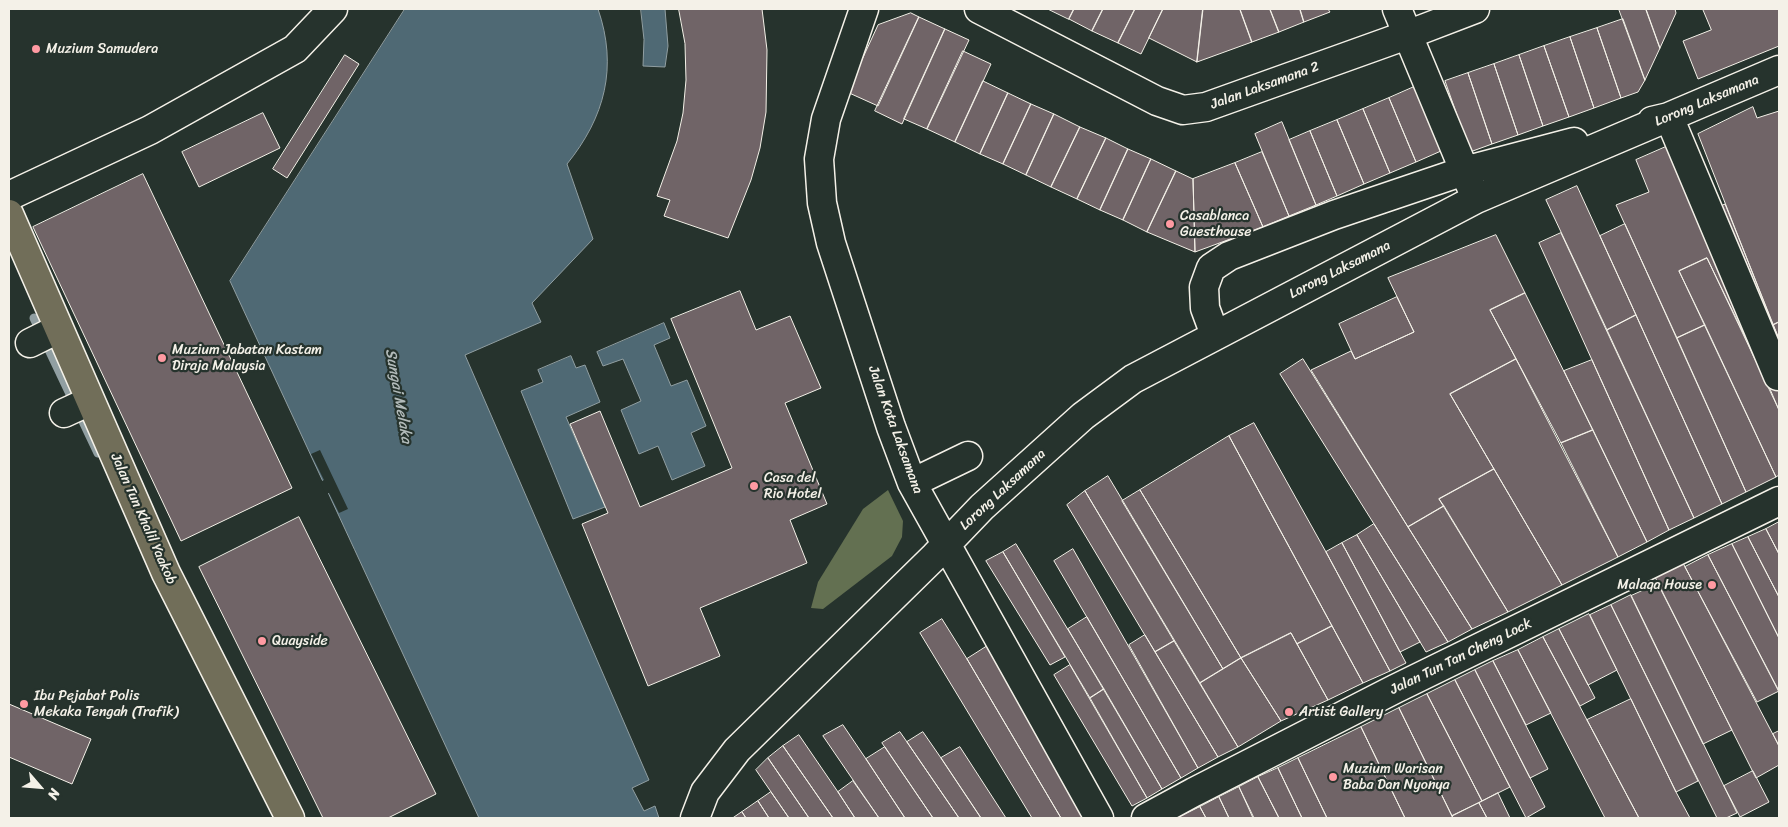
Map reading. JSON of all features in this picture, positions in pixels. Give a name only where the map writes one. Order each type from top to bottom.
[{"type":"main road","name":"Jalan Tun Khalil Yaakob","points":[[9,214],[58,330],[166,573],[290,818]]},
{"type":"street","points":[[9,196],[150,130],[295,49],[333,9]]},
{"type":"street","name":"Jalan Kota Laksamana","points":[[864,9],[826,118],[819,159],[822,203],[831,243],[891,427],[912,483],[1099,818]]},
{"type":"street","name":"Jalan Laksamana 2","points":[[978,9],[1157,101],[1183,110],[1206,107],[1475,9]]},
{"type":"street","points":[[1397,9],[1476,199]]},
{"type":"street","name":"Lorong Laksamana","points":[[695,818],[705,792],[737,750],[935,556],[982,506],[1083,416],[1133,379],[1476,199],[1779,70]]},
{"type":"street","points":[[1215,335],[1206,308],[1204,288],[1211,268],[1229,256],[1334,214],[1464,171],[1669,117],[1778,376]]},
{"type":"street","points":[[30,343],[58,330]]},
{"type":"street","points":[[64,413],[90,401]]},
{"type":"street","points":[[912,483],[968,456]]},
{"type":"street","name":"Jalan Tun Tan Cheng Lock","points":[[1146,818],[1395,689],[1779,501]]},
{"type":"green space","points":[[888,490],[903,521],[902,537],[892,556],[823,609],[811,608],[818,582],[863,509]]},
{"type":"water","name":"Sungai Melaka","points":[[405,9],[598,9],[607,51],[604,91],[599,110],[591,128],[567,164],[593,239],[532,303],[541,322],[465,355],[649,780],[632,788],[644,811],[655,806],[659,818],[479,818],[230,281]]},
{"type":"water","points":[[641,9],[665,9],[668,46],[665,67],[643,66],[644,40]]},
{"type":"water","points":[[664,323],[670,338],[654,345],[671,386],[687,380],[706,426],[691,433],[705,466],[672,480],[658,446],[639,454],[621,410],[641,401],[623,359],[603,366],[597,352]]},
{"type":"water","points":[[571,356],[576,368],[585,365],[600,402],[566,417],[605,507],[573,519],[521,391],[543,382],[538,370]]},
{"type":"pier","points":[[320,450],[348,509],[339,513],[329,493],[326,494],[320,482],[324,480],[311,454]]},
{"type":"building","points":[[679,9],[762,9],[767,50],[766,112],[760,148],[751,180],[728,238],[664,216],[670,200],[657,196],[677,141],[683,113],[686,80],[685,44]]},
{"type":"building","points":[[1048,9],[1074,9],[1069,19]]},
{"type":"building","points":[[1074,9],[1103,9],[1092,31],[1069,19]]},
{"type":"building","points":[[1103,9],[1135,9],[1118,43],[1092,31]]},
{"type":"building","points":[[1135,9],[1163,9],[1141,54],[1118,43]]},
{"type":"building","points":[[1163,9],[1203,9],[1197,62],[1149,38]]},
{"type":"building","points":[[1203,9],[1240,9],[1252,42],[1197,62]]},
{"type":"building","points":[[1240,9],[1270,9],[1279,32],[1252,42]]},
{"type":"building","points":[[1270,9],[1300,9],[1304,22],[1279,32]]},
{"type":"building","points":[[1300,9],[1328,9],[1330,12],[1304,22]]},
{"type":"building","points":[[1619,9],[1646,9],[1660,48],[1645,80]]},
{"type":"building","points":[[1646,9],[1675,9],[1676,13],[1660,48]]},
{"type":"building","points":[[1703,9],[1779,9],[1779,46],[1698,79],[1683,41],[1711,30]]},
{"type":"building","points":[[911,13],[919,17],[878,106],[847,92],[878,25]]},
{"type":"building","points":[[919,17],[945,29],[902,124],[875,111]]},
{"type":"building","points":[[1623,19],[1645,80],[1638,92],[1621,98],[1597,28]]},
{"type":"building","points":[[1597,28],[1621,98],[1594,108],[1570,37]]},
{"type":"building","points":[[945,29],[969,40],[927,129],[904,119]]},
{"type":"building","points":[[1570,37],[1594,108],[1569,117],[1544,46]]},
{"type":"building","points":[[1544,46],[1569,117],[1543,126],[1519,55]]},
{"type":"building","points":[[963,51],[991,64],[955,142],[927,129]]},
{"type":"building","points":[[345,55],[359,64],[287,178],[273,169]]},
{"type":"building","points":[[1519,55],[1543,126],[1518,135],[1494,64]]},
{"type":"building","points":[[1494,64],[1518,135],[1492,144],[1468,73]]},
{"type":"building","points":[[1468,73],[1492,144],[1470,152],[1445,81]]},
{"type":"building","points":[[983,81],[1008,93],[980,154],[955,142]]},
{"type":"building","points":[[1414,87],[1441,151],[1416,162],[1389,98]]},
{"type":"building","points":[[1008,93],[1031,104],[1003,164],[980,154]]},
{"type":"building","points":[[1389,98],[1416,162],[1390,173],[1363,109]]},
{"type":"building","points":[[1031,104],[1054,114],[1026,175],[1003,164]]},
{"type":"building","points":[[1753,107],[1757,118],[1779,111],[1779,322],[1773,325],[1698,134]]},
{"type":"building","points":[[1363,109],[1390,173],[1364,184],[1337,120]]},
{"type":"building","points":[[263,113],[280,148],[199,187],[182,152]]},
{"type":"building","points":[[1054,114],[1080,127],[1051,187],[1026,175]]},
{"type":"building","points":[[1337,120],[1364,184],[1337,196],[1310,131]]},
{"type":"building","points":[[1282,122],[1316,205],[1289,216],[1255,134]]},
{"type":"building","points":[[1080,127],[1106,138],[1077,199],[1051,187]]},
{"type":"building","points":[[1310,131],[1337,196],[1316,205],[1289,140]]},
{"type":"building","points":[[1106,138],[1128,149],[1100,210],[1077,199]]},
{"type":"building","points":[[1668,146],[1696,217],[1725,204],[1779,339],[1779,377],[1767,382],[1707,258],[1679,271],[1705,325],[1677,338],[1616,205],[1649,192],[1636,160]]},
{"type":"building","points":[[1128,149],[1151,159],[1123,220],[1100,210]]},
{"type":"building","points":[[1262,152],[1289,216],[1263,227],[1235,163]]},
{"type":"building","points":[[1151,159],[1176,171],[1147,232],[1123,220]]},
{"type":"building","points":[[1235,163],[1263,227],[1195,252],[1193,179]]},
{"type":"building","points":[[1176,171],[1193,179],[1195,252],[1147,232]]},
{"type":"building","name":"Muzium Jabatan Kastam Diraja Malaysia","points":[[143,174],[292,488],[181,541],[33,227]]},
{"type":"building","points":[[1577,186],[1636,315],[1607,330],[1546,200]]},
{"type":"building","points":[[1625,224],[1746,492],[1722,504],[1600,236]]},
{"type":"building","points":[[1561,233],[1694,518],[1669,530],[1539,243]]},
{"type":"building","points":[[1496,235],[1525,293],[1490,310],[1516,359],[1450,394],[1494,469],[1439,499],[1444,506],[1408,527],[1311,370],[1351,351],[1355,359],[1414,332],[1388,278]]},
{"type":"building","points":[[1707,258],[1779,410],[1779,475],[1776,477],[1679,271]]},
{"type":"building","name":"Casa del Rio Hotel","points":[[740,291],[756,330],[790,316],[821,388],[785,403],[827,504],[790,520],[807,563],[700,608],[720,656],[648,686],[582,524],[608,513],[570,424],[600,411],[640,507],[732,468],[671,319]]},
{"type":"building","points":[[1525,293],[1593,430],[1561,443],[1490,310]]},
{"type":"building","points":[[1397,297],[1414,332],[1355,359],[1339,324]]},
{"type":"building","points":[[1636,315],[1722,504],[1694,518],[1607,330]]},
{"type":"building","points":[[1779,322],[1779,339],[1773,325]]},
{"type":"building","points":[[1705,325],[1776,477],[1746,492],[1677,338]]},
{"type":"building","points":[[1303,359],[1472,629],[1448,642],[1280,374]]},
{"type":"building","points":[[1516,359],[1618,557],[1562,585],[1450,394]]},
{"type":"building","points":[[1592,360],[1669,530],[1647,542],[1564,371]]},
{"type":"building","points":[[1779,377],[1779,410],[1767,382]]},
{"type":"building","points":[[1254,423],[1390,671],[1363,683],[1229,436]]},
{"type":"building","points":[[1593,430],[1647,542],[1618,557],[1561,443]]},
{"type":"building","points":[[1229,436],[1332,626],[1297,644],[1291,633],[1241,658],[1140,490]]},
{"type":"building","points":[[1494,469],[1562,585],[1508,612],[1439,499]]},
{"type":"building","points":[[1108,476],[1223,669],[1200,683],[1085,491]]},
{"type":"building","points":[[1140,490],[1241,658],[1223,669],[1122,501]]},
{"type":"building","points":[[1085,491],[1174,641],[1155,652],[1067,505]]},
{"type":"building","points":[[1444,506],[1508,612],[1472,629],[1408,527]]},
{"type":"building","points":[[299,517],[436,794],[388,818],[323,818],[199,567]]},
{"type":"building","points":[[1779,522],[1779,554],[1766,529]]},
{"type":"building","points":[[1374,524],[1448,642],[1426,652],[1357,535]]},
{"type":"building","points":[[1766,529],[1779,554],[1779,597],[1748,537]]},
{"type":"building","points":[[1357,535],[1420,642],[1400,652],[1342,543]]},
{"type":"building","points":[[1748,537],[1779,597],[1779,638],[1732,544]]},
{"type":"building","points":[[1342,543],[1406,663],[1390,671],[1326,552]]},
{"type":"building","points":[[1016,544],[1104,689],[1090,698],[1003,552]]},
{"type":"building","points":[[1732,544],[1779,638],[1779,692],[1708,555]]},
{"type":"building","points":[[1073,549],[1198,768],[1181,778],[1054,561]]},
{"type":"building","points":[[1003,552],[1065,657],[1050,665],[986,561]]},
{"type":"building","points":[[1708,555],[1779,691],[1757,702],[1685,567]]},
{"type":"building","points":[[1683,563],[1779,746],[1779,765],[1756,778],[1655,577]]},
{"type":"building","points":[[1658,584],[1732,730],[1703,744],[1631,596]]},
{"type":"building","points":[[1631,595],[1737,813],[1726,818],[1717,818],[1611,605]]},
{"type":"building","points":[[1611,605],[1698,781],[1676,792],[1590,615]]},
{"type":"building","points":[[1589,614],[1617,670],[1588,685],[1559,629]]},
{"type":"building","points":[[1087,617],[1181,778],[1162,789],[1068,629]]},
{"type":"building","points":[[942,619],[1061,818],[1032,818],[920,633]]},
{"type":"building","points":[[1332,626],[1363,683],[1328,700],[1297,644]]},
{"type":"building","points":[[1559,629],[1595,698],[1580,706],[1543,637]]},
{"type":"building","points":[[1291,633],[1328,700],[1281,721],[1241,658]]},
{"type":"building","points":[[1145,635],[1218,757],[1198,768],[1129,645]]},
{"type":"building","points":[[1543,637],[1639,818],[1605,818],[1518,650]]},
{"type":"building","points":[[1174,641],[1238,747],[1218,757],[1155,652]]},
{"type":"building","points":[[989,645],[1088,818],[1061,818],[967,659]]},
{"type":"building","points":[[1518,650],[1551,713],[1526,725],[1493,661]]},
{"type":"building","points":[[1241,658],[1281,721],[1238,747],[1200,683]]},
{"type":"building","points":[[1493,661],[1548,769],[1530,778],[1475,670]]},
{"type":"building","points":[[1070,665],[1147,798],[1132,806],[1054,675]]},
{"type":"building","points":[[1475,670],[1545,807],[1526,818],[1455,680]]},
{"type":"building","points":[[1455,680],[1510,787],[1482,801],[1427,694]]},
{"type":"building","points":[[1104,689],[1162,789],[1147,798],[1090,698]]},
{"type":"building","points":[[1427,694],[1482,801],[1452,816],[1399,708]]},
{"type":"building","points":[[1631,699],[1690,818],[1639,818],[1587,720]]},
{"type":"building","points":[[9,704],[91,739],[72,784],[9,757]]},
{"type":"building","points":[[1399,708],[1453,818],[1405,818],[1361,727]]},
{"type":"building","points":[[843,725],[905,818],[879,818],[823,736]]},
{"type":"building","points":[[1361,727],[1405,818],[1327,818],[1298,758]]},
{"type":"building","points":[[1779,731],[1779,746],[1773,734]]},
{"type":"building","points":[[900,732],[959,818],[933,818],[882,743]]},
{"type":"building","points":[[923,732],[981,818],[959,818],[907,742]]},
{"type":"building","points":[[799,735],[855,818],[833,818],[783,746]]},
{"type":"building","points":[[783,746],[833,818],[809,818],[768,758]]},
{"type":"building","points":[[885,747],[933,818],[905,818],[866,759]]},
{"type":"building","points":[[960,747],[1006,818],[981,818],[941,758]]},
{"type":"building","points":[[768,758],[809,818],[789,818],[756,770]]},
{"type":"building","points":[[1298,758],[1327,818],[1302,818],[1278,768]]},
{"type":"building","points":[[1278,768],[1302,818],[1279,818],[1258,777]]},
{"type":"building","points":[[1753,771],[1769,802],[1740,817],[1724,786]]},
{"type":"building","points":[[1258,777],[1279,818],[1254,818],[1239,787]]},
{"type":"building","points":[[853,781],[879,818],[855,818],[838,792]]},
{"type":"building","points":[[1239,787],[1253,818],[1229,818],[1219,797]]},
{"type":"building","points":[[771,792],[789,818],[769,818],[758,801]]},
{"type":"building","points":[[1498,793],[1510,818],[1487,818],[1479,803]]},
{"type":"building","points":[[1219,797],[1229,818],[1206,818],[1200,807]]},
{"type":"building","points":[[758,801],[769,818],[746,818],[742,812]]},
{"type":"building","points":[[1479,803],[1487,818],[1453,818],[1452,816]]},
{"type":"building","points":[[1200,807],[1206,818],[1177,818]]},
{"type":"building","points":[[742,812],[746,818],[733,818]]},
{"type":"waterway","points":[[34,318],[98,453]]},
{"type":"place","name":"Muzium Samudera","points":[[36,49]]},
{"type":"place","name":"Casablanca Guesthouse","points":[[1170,224]]},
{"type":"place","name":"Muzium Jabatan Kastam Diraja Malaysia","points":[[162,358]]},
{"type":"place","name":"Casa del Rio Hotel","points":[[754,486]]},
{"type":"place","name":"Malaqa House","points":[[1712,585]]},
{"type":"place","name":"Quayside","points":[[262,641]]},
{"type":"place","name":"Ibu Pejabat Polis Mekaka Tengah (Trafik)","points":[[24,704]]},
{"type":"place","name":"Artist Gallery","points":[[1289,712]]},
{"type":"place","name":"Muzium Warisan Baba Dan Nyonya","points":[[1333,777]]}]
